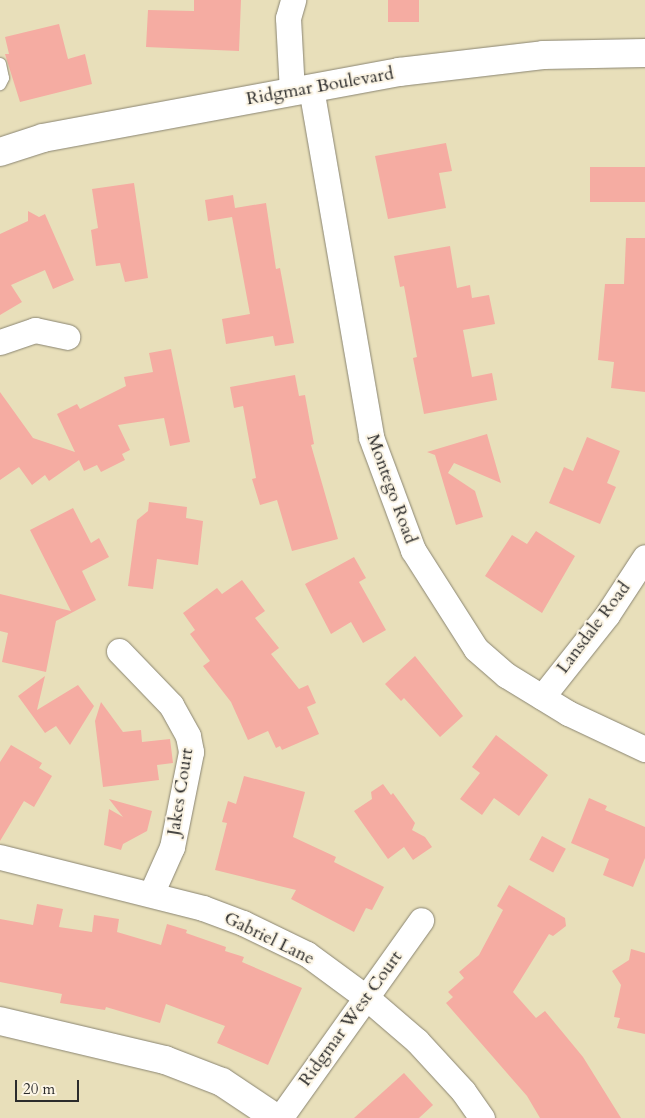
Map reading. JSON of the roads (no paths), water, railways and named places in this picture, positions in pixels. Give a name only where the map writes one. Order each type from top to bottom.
[{"type":"street","name":"Montego Road","points":[[293,0],[288,18],[370,437],[414,550],[476,649],[506,675],[568,713],[645,749]]},
{"type":"street","name":"Ridgmar Boulevard","points":[[0,152],[42,138],[399,72],[542,55],[645,53]]},
{"type":"street","points":[[0,342],[35,330],[66,337]]},
{"type":"street","name":"Lansdale Road","points":[[542,697],[607,615],[645,557]]},
{"type":"street","name":"Jakes Court","points":[[119,651],[170,705],[188,736],[191,752],[172,847],[151,894]]},
{"type":"street","name":"Gabriel Lane","points":[[0,857],[90,882],[151,894],[243,923],[307,954],[367,998],[417,1041],[463,1092],[482,1118]]},
{"type":"street","name":"Ridgmar West Court","points":[[280,1118],[421,920]]},
{"type":"street","points":[[0,1021],[165,1060],[222,1082],[276,1118]]},
{"type":"lane","points":[[0,64],[3,78],[0,84]]}]
